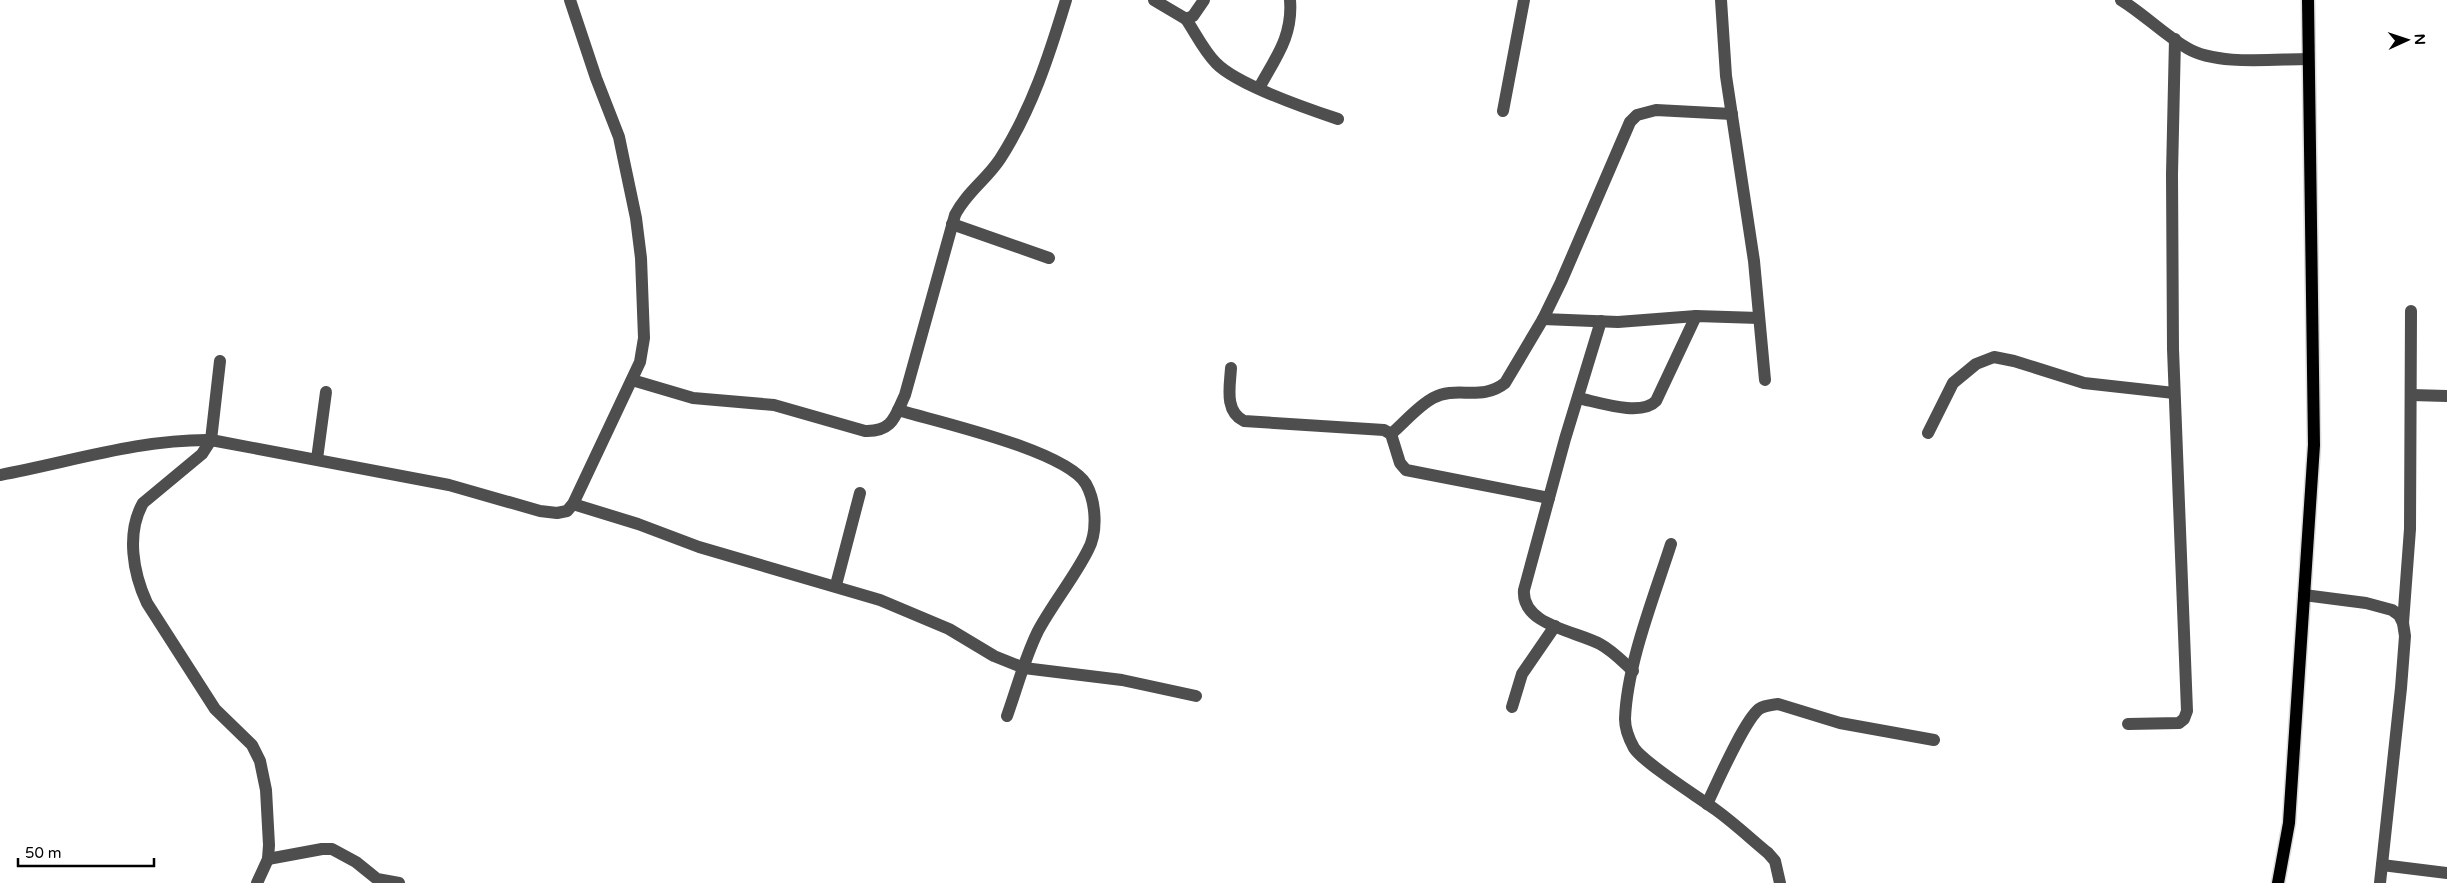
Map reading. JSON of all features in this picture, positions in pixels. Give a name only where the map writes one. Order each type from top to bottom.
[{"type":"main road","points":[[2278,883],[2289,823],[2314,445],[2308,0]]},
{"type":"street","points":[[0,474],[144,444],[175,440],[211,440],[449,485],[540,511],[557,514],[567,511],[573,504],[632,380],[640,362],[644,338],[644,288],[636,218],[618,137],[570,0]]},
{"type":"street","points":[[632,380],[694,398],[774,405],[865,431],[877,432],[886,428],[898,410],[917,358],[952,224],[963,200],[1001,158],[1036,94],[1066,0]]},
{"type":"street","points":[[1154,0],[1186,19],[1217,65],[1232,75],[1304,108],[1338,119]]},
{"type":"street","points":[[1186,19],[1193,16],[1204,0]]},
{"type":"street","points":[[1259,88],[1284,44],[1289,31],[1290,0]]},
{"type":"street","points":[[1503,111],[1524,0]]},
{"type":"street","points":[[1721,0],[1726,76],[1754,261],[1765,380]]},
{"type":"street","points":[[2121,0],[2188,48],[2205,55],[2226,58],[2308,59]]},
{"type":"street","points":[[2128,724],[2179,723],[2184,719],[2186,711],[2174,393],[2172,174],[2175,39]]},
{"type":"street","points":[[1391,434],[1434,398],[1448,394],[1482,394],[1505,383],[1543,319],[1610,174],[1630,122],[1637,115],[1656,110],[1732,114]]},
{"type":"street","points":[[952,224],[1049,258]]},
{"type":"street","points":[[2380,883],[2405,636],[2404,623],[2410,529],[2411,311]]},
{"type":"street","points":[[1543,319],[1601,321],[1696,316],[1760,318]]},
{"type":"street","points":[[1578,398],[1630,408],[1644,409],[1651,406],[1656,401],[1696,316]]},
{"type":"street","points":[[1601,321],[1549,498],[1524,590],[1523,601],[1532,614],[1555,626],[1601,644],[1633,671]]},
{"type":"street","points":[[1928,433],[1953,382],[1976,364],[1994,357],[2014,361],[2084,383],[2174,393]]},
{"type":"street","points":[[220,361],[211,440],[202,454],[143,503],[137,513],[133,534],[134,562],[139,585],[147,602],[215,708],[252,745],[260,761],[269,825],[268,859],[257,883]]},
{"type":"street","points":[[1231,368],[1230,398],[1232,410],[1236,417],[1244,421],[1384,430],[1391,434],[1400,463],[1406,470],[1549,498]]},
{"type":"street","points":[[318,459],[326,392]]},
{"type":"street","points":[[2411,395],[2447,396]]},
{"type":"street","points":[[898,410],[984,435],[1049,458],[1070,469],[1086,483],[1091,498],[1094,518],[1089,549],[1038,631],[1008,716]]},
{"type":"street","points":[[836,585],[860,493]]},
{"type":"street","points":[[573,504],[638,524],[699,547],[836,585],[880,600],[949,629],[994,656],[1024,668],[1122,680],[1196,696]]},
{"type":"street","points":[[1671,544],[1646,622],[1633,671],[1625,721],[1627,735],[1635,750],[1768,853],[1775,861],[1780,883]]},
{"type":"street","points":[[2304,595],[2366,604],[2392,610],[2399,615],[2404,623]]},
{"type":"street","points":[[1512,706],[1522,674],[1555,626]]},
{"type":"street","points":[[1707,804],[1745,730],[1759,709],[1768,705],[1778,704],[1840,723],[1934,740]]},
{"type":"street","points":[[268,859],[322,849],[332,850],[350,859],[377,879],[399,883]]},
{"type":"street","points":[[2382,865],[2447,873]]}]
